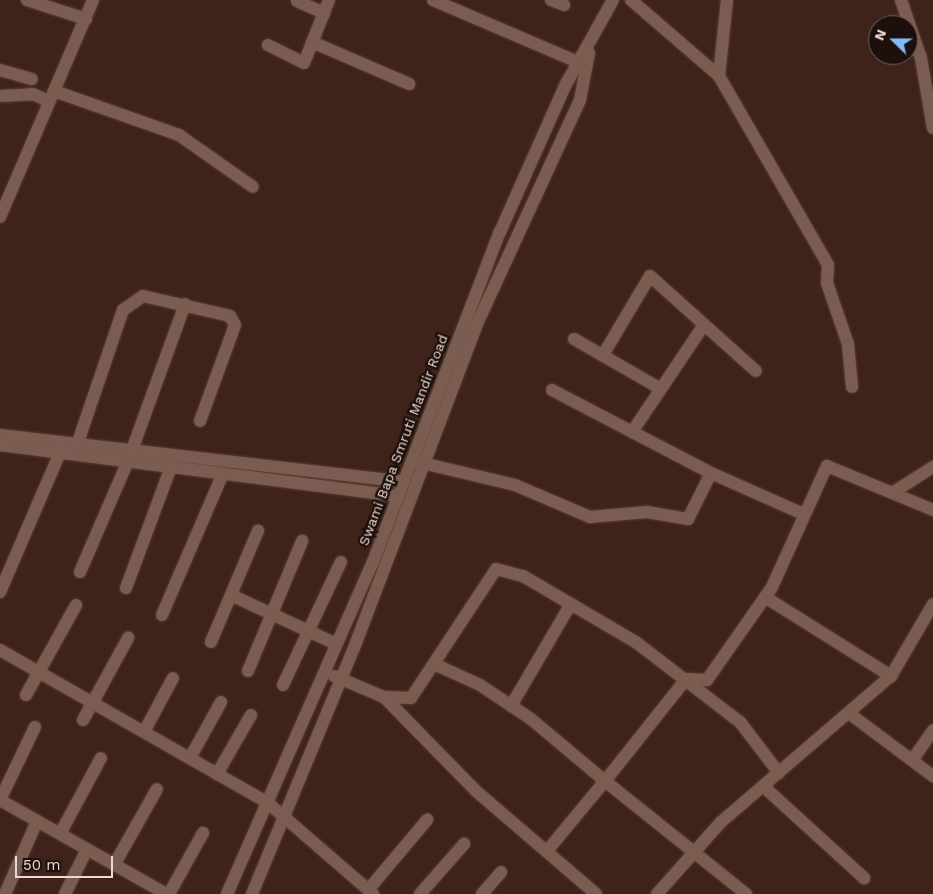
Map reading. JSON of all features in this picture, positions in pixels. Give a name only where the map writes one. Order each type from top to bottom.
[{"type":"street","points":[[27,0],[86,18]]},
{"type":"street","points":[[0,217],[50,95],[93,0]]},
{"type":"street","points":[[268,45],[304,63],[329,0]]},
{"type":"street","points":[[551,0],[564,5]]},
{"type":"street","name":"Swami Bapa Smruti Mandir Road","points":[[227,894],[325,672],[404,482],[500,232],[580,62],[613,0]]},
{"type":"street","points":[[631,0],[719,76],[828,265],[827,283],[848,344],[852,387]]},
{"type":"street","points":[[719,76],[727,0]]},
{"type":"street","points":[[901,0],[921,58],[933,128]]},
{"type":"street","points":[[297,1],[324,13]]},
{"type":"street","points":[[439,1],[580,62]]},
{"type":"street","points":[[312,42],[409,84]]},
{"type":"street","points":[[252,894],[286,815],[426,464],[477,324],[580,100],[590,46]]},
{"type":"street","points":[[0,70],[27,78],[20,93]]},
{"type":"street","points":[[0,96],[20,93],[50,95],[179,135],[253,187]]},
{"type":"street","points":[[603,356],[650,276],[756,371]]},
{"type":"street","points":[[77,445],[123,310],[143,296],[185,304],[230,316],[234,325],[200,421]]},
{"type":"street","points":[[80,572],[131,455],[185,304]]},
{"type":"street","points":[[632,432],[704,325]]},
{"type":"street","points":[[574,339],[661,389]]},
{"type":"street","points":[[552,390],[711,473],[803,514]]},
{"type":"street","points":[[0,435],[62,447],[404,482]]},
{"type":"street","points":[[0,445],[62,447],[77,445],[131,455],[171,467],[222,476],[398,496]]},
{"type":"street","points":[[0,592],[62,447]]},
{"type":"street","points":[[412,460],[514,485],[590,517],[647,512],[688,519],[711,473]]},
{"type":"street","points":[[686,679],[708,680],[765,597],[827,466],[933,510]]},
{"type":"street","points":[[892,493],[933,466]]},
{"type":"street","points":[[126,588],[171,467]]},
{"type":"street","points":[[162,615],[222,476]]},
{"type":"street","points":[[211,642],[258,531]]},
{"type":"street","points":[[248,671],[302,541]]},
{"type":"street","points":[[283,685],[341,562]]},
{"type":"street","points":[[325,672],[384,697],[411,698],[496,569],[523,576],[569,606],[637,643],[740,722],[779,773]]},
{"type":"street","points":[[231,595],[336,644]]},
{"type":"street","points":[[765,597],[891,676]]},
{"type":"street","points":[[657,894],[693,854],[763,786],[850,714],[891,676],[933,604]]},
{"type":"street","points":[[26,695],[76,605]]},
{"type":"street","points":[[511,706],[569,606]]},
{"type":"street","points":[[83,720],[128,638]]},
{"type":"street","points":[[0,650],[268,803],[286,815],[371,892],[427,820]]},
{"type":"street","points":[[434,664],[511,706],[693,854],[746,894]]},
{"type":"street","points":[[144,732],[174,678]]},
{"type":"street","points":[[547,851],[686,679]]},
{"type":"street","points":[[384,697],[437,754],[596,894]]},
{"type":"street","points":[[190,758],[221,702]]},
{"type":"street","points":[[850,714],[913,759],[933,776]]},
{"type":"street","points":[[217,774],[251,715]]},
{"type":"street","points":[[35,727],[0,800],[168,894],[203,833]]},
{"type":"street","points":[[913,759],[933,730]]},
{"type":"street","points":[[60,834],[101,758]]},
{"type":"street","points":[[763,786],[864,878]]},
{"type":"street","points":[[114,865],[156,789]]},
{"type":"street","points":[[5,894],[37,821]]},
{"type":"street","points":[[420,894],[464,844]]},
{"type":"street","points":[[65,894],[87,849]]},
{"type":"street","points":[[482,894],[501,872]]}]
